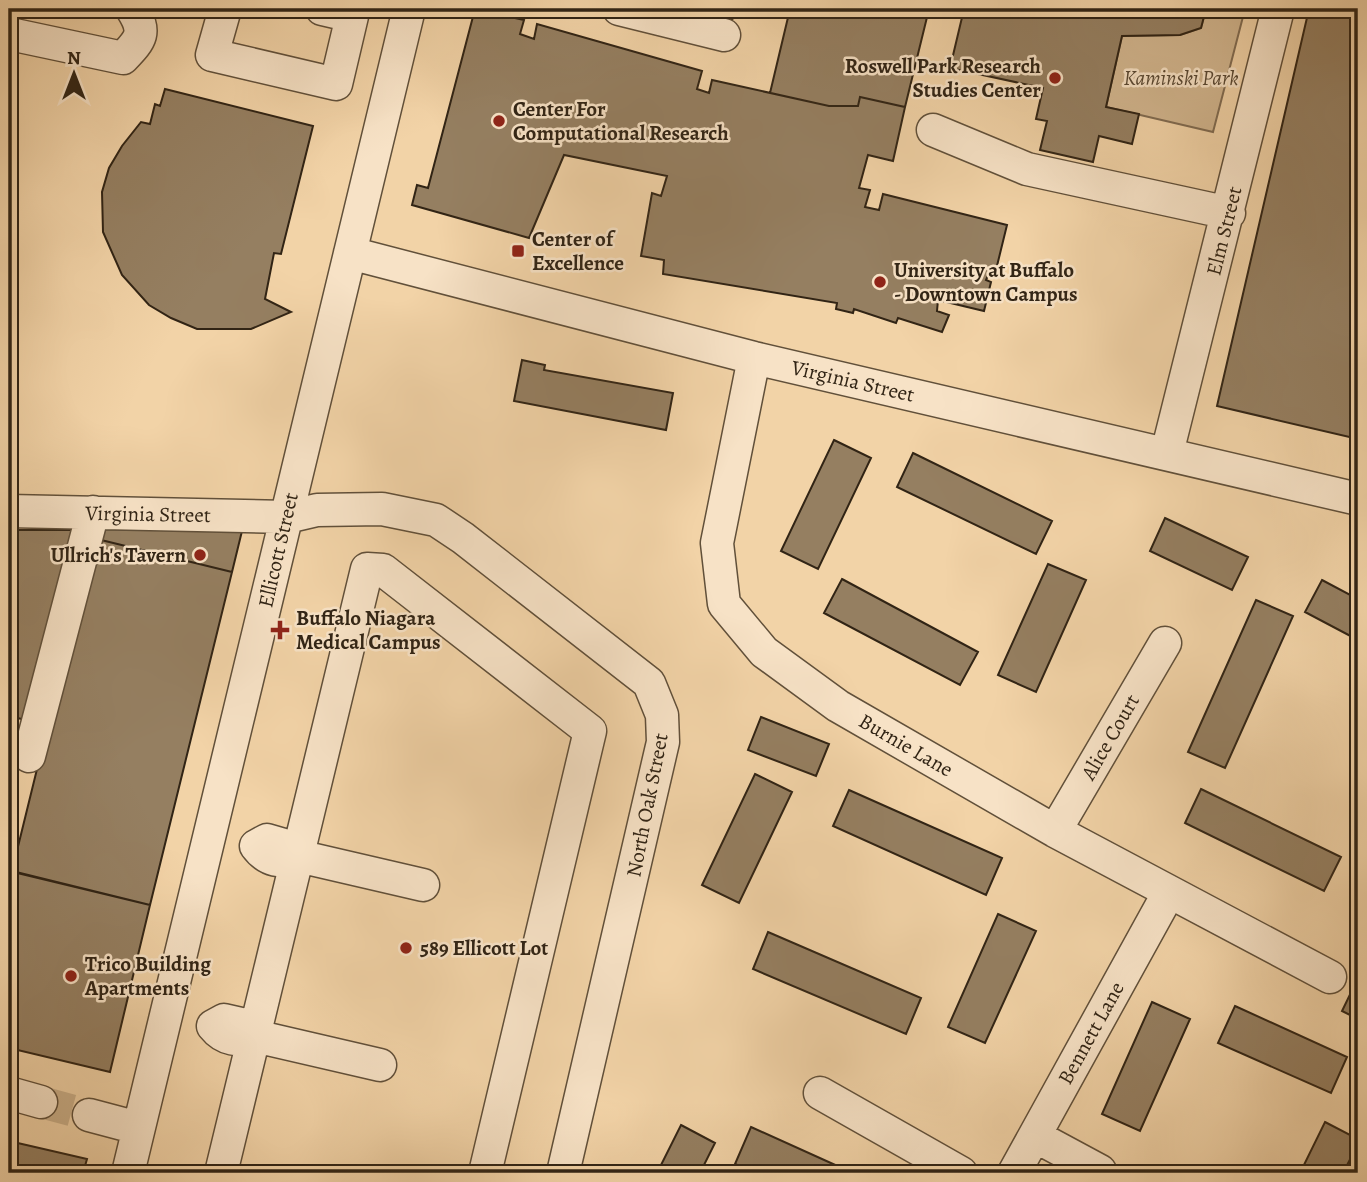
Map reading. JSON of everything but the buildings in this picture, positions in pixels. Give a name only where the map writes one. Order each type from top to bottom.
[{"type":"street","points":[[12,27],[123,58],[139,41],[141,24],[132,9]]},
{"type":"street","points":[[225,9],[212,55],[336,84],[352,16],[322,9]]},
{"type":"street","name":"Ellicott Street","points":[[128,1173],[409,9]]},
{"type":"street","points":[[619,9],[724,35]]},
{"type":"street","name":"Elm Street","points":[[1167,453],[1278,9]]},
{"type":"street","points":[[933,130],[1027,169],[1229,213]]},
{"type":"street","name":"Virginia Street","points":[[350,253],[754,358],[1358,499]]},
{"type":"street","name":"Burnie Lane","points":[[754,358],[717,543],[724,604],[764,652],[838,706],[1055,831],[1168,894],[1330,977]]},
{"type":"street","name":"North Oak Street","points":[[287,517],[317,510],[382,509],[436,520],[561,612],[649,682],[662,715],[663,743],[563,1173]]},
{"type":"street","name":"Virginia Street","points":[[9,511],[287,517]]},
{"type":"street","points":[[29,756],[93,512]]},
{"type":"street","points":[[221,1173],[367,569],[383,570],[590,731],[485,1173]]},
{"type":"street","name":"Alice Court","points":[[1055,831],[1165,643]]},
{"type":"street","points":[[210,836],[256,846],[263,856],[287,862],[298,856],[423,885]]},
{"type":"street","name":"Bennett Lane","points":[[1014,1173],[1168,894]]},
{"type":"street","points":[[166,1015],[213,1026],[220,1035],[242,1041],[255,1036],[380,1065]]},
{"type":"street","points":[[9,1093],[41,1102]]},
{"type":"street","points":[[820,1093],[961,1173]]},
{"type":"street","points":[[89,1115],[138,1128]]},
{"type":"street","points":[[1035,1136],[1100,1171]]},
{"type":"green space","name":"Kaminski Park","points":[[1206,9],[1245,9],[1213,132],[1106,107],[1122,36],[1180,35],[1201,28]]},
{"type":"tunnel","points":[[41,1102],[89,1115]]},
{"type":"place","name":"Roswell Park Research Studies Center","points":[[1055,78]]},
{"type":"place","name":"Center For Computational Research","points":[[499,121]]},
{"type":"place","name":"Center of Excellence","points":[[518,251]]},
{"type":"place","name":"University at Buffalo - Downtown Campus","points":[[880,282]]},
{"type":"place","name":"Ullrich's Tavern","points":[[200,555]]},
{"type":"place","name":"Buffalo Niagara Medical Campus","points":[[280,630]]},
{"type":"place","name":"589 Ellicott Lot","points":[[406,948]]},
{"type":"place","name":"Trico Building Apartments","points":[[71,976]]}]
